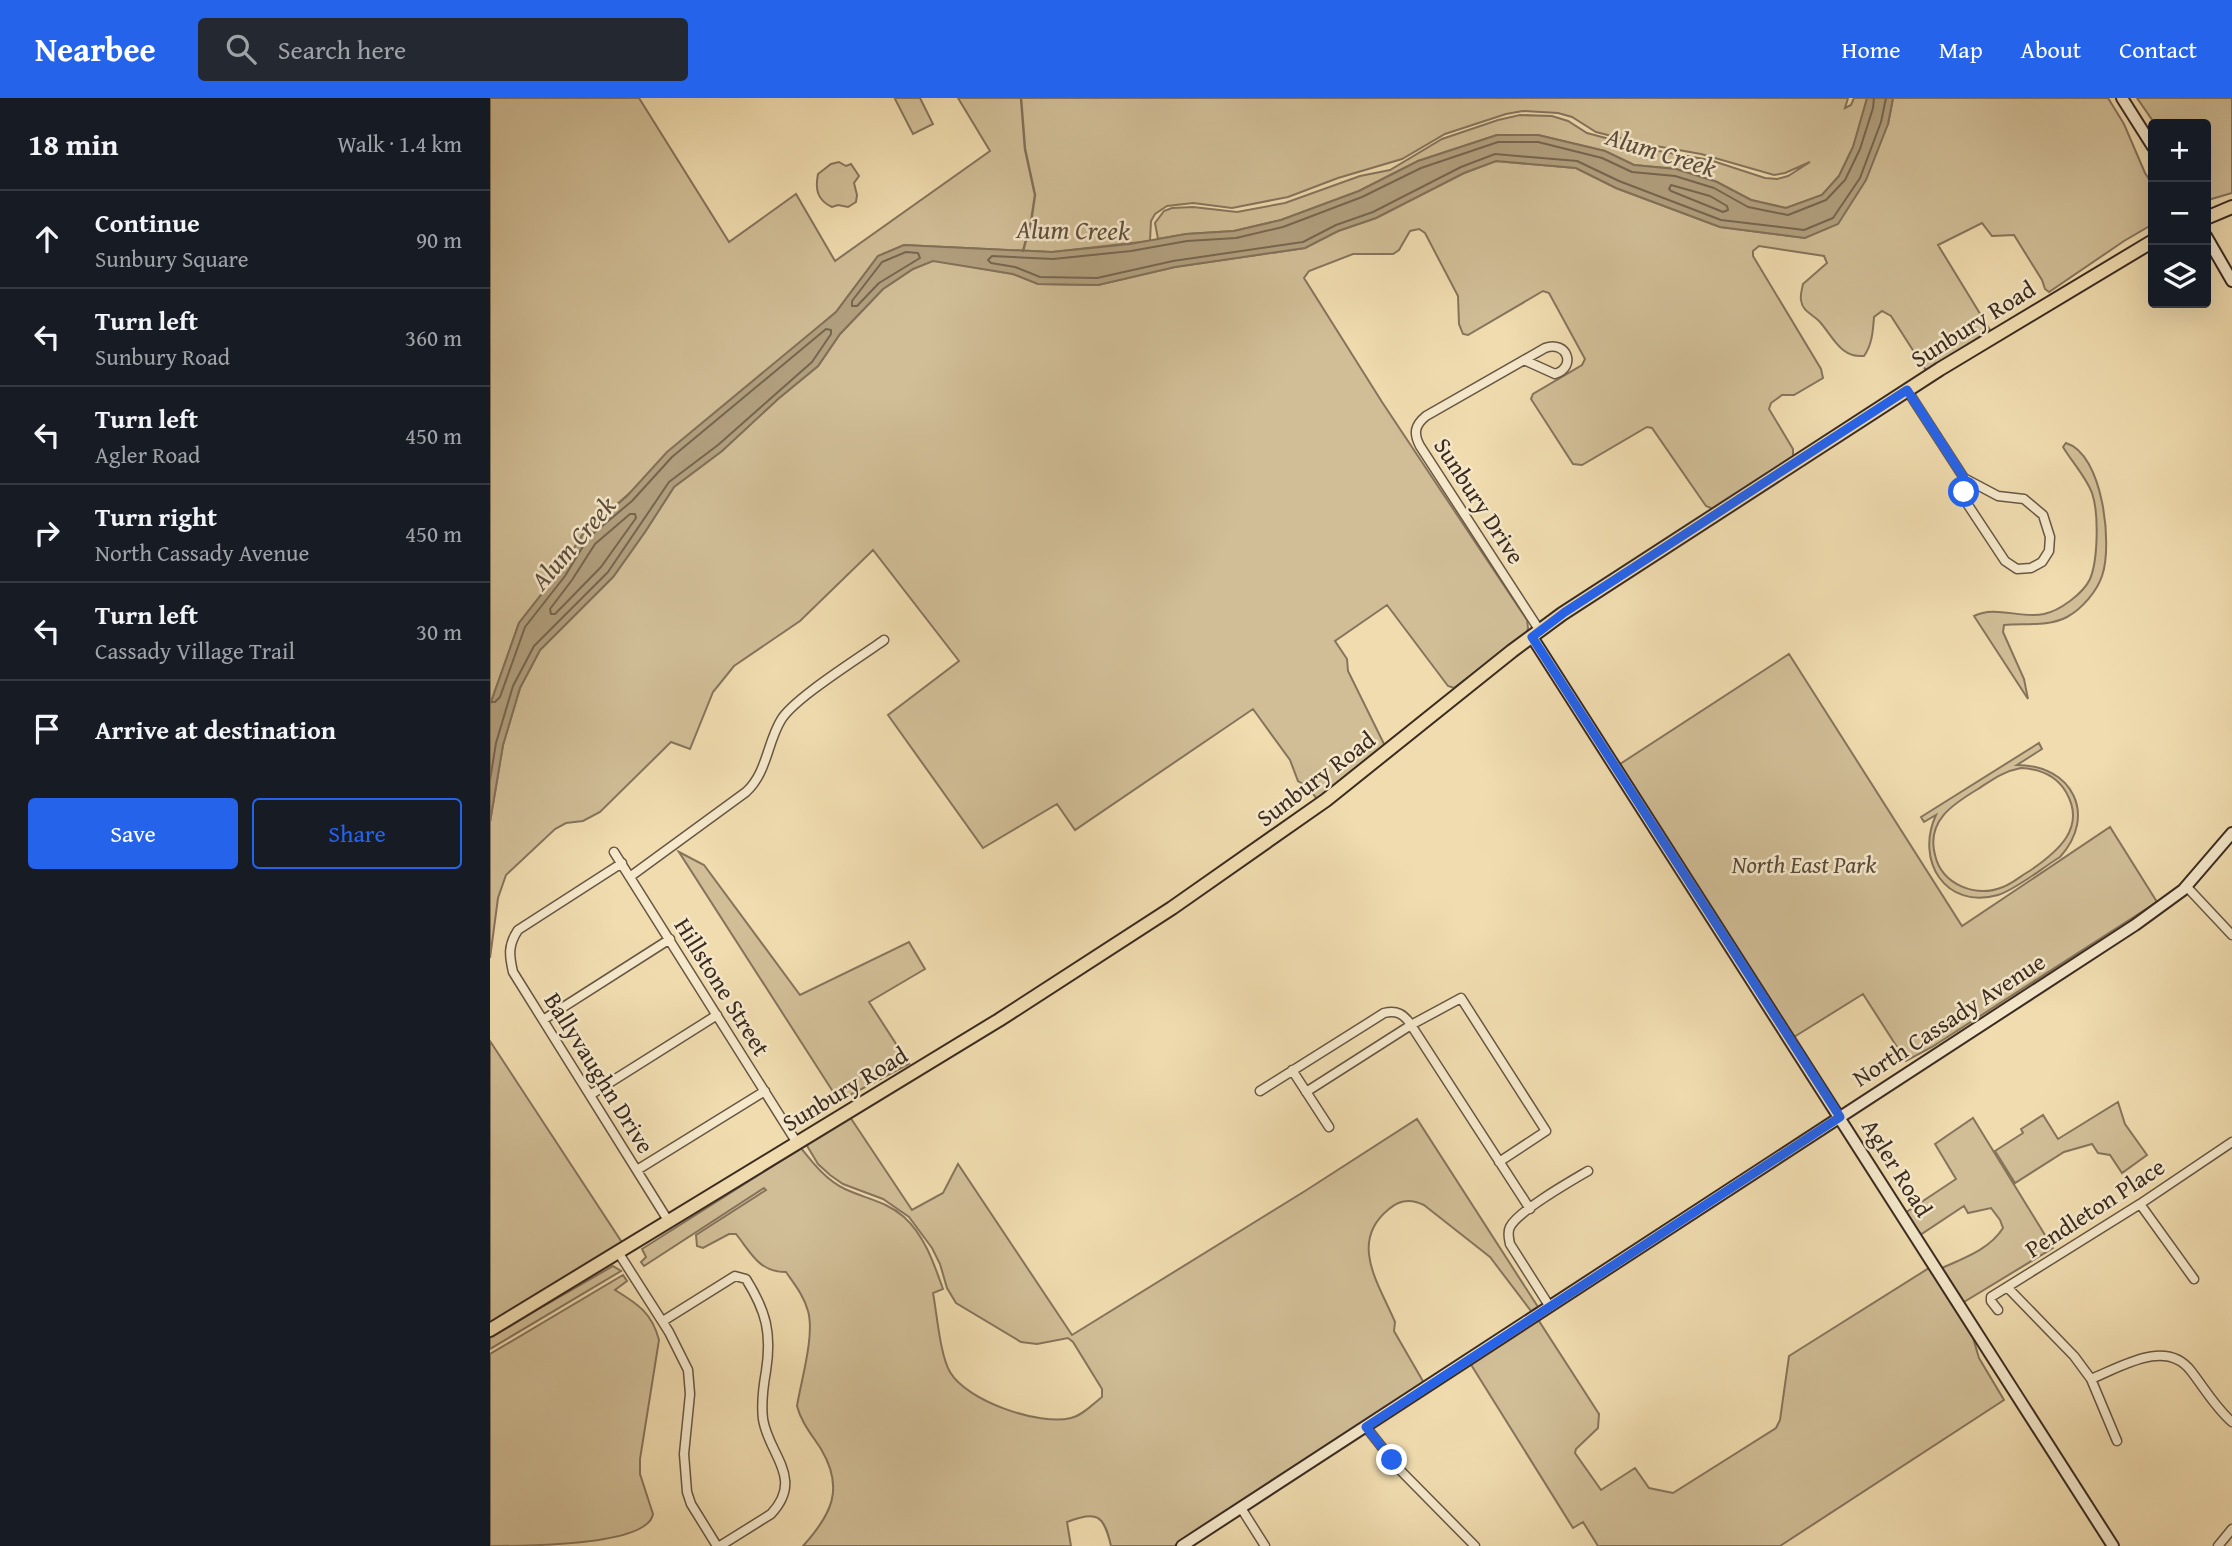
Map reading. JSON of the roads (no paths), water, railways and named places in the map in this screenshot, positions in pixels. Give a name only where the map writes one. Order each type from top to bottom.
[{"type":"main road","points":[[2122,98],[2148,139]]},
{"type":"main road","points":[[2211,216],[2232,207]]},
{"type":"main road","name":"Sunbury Road","points":[[490,1330],[1063,980],[1326,800],[1565,612],[1907,390],[2148,244]]},
{"type":"main road","points":[[2211,245],[2232,281]]},
{"type":"main road","name":"Agler Road","points":[[1536,634],[2113,1546]]},
{"type":"main road","name":"North Cassady Avenue","points":[[1182,1546],[2135,925],[2186,886],[2232,833]]},
{"type":"street","name":"Sunbury Drive","points":[[1524,360],[1555,374],[1563,372],[1568,358],[1566,351],[1560,346],[1552,345],[1524,360],[1426,416],[1419,422],[1415,432],[1420,446],[1536,634]]},
{"type":"street","points":[[1907,390],[1964,478],[1998,496],[2024,499],[2043,515],[2050,537],[2049,551],[2042,562],[2031,568],[2017,569],[2005,561],[1968,505],[1964,478]]},
{"type":"street","points":[[631,876],[755,784],[782,717],[884,640]]},
{"type":"street","name":"Hillstone Street","points":[[614,852],[797,1143]]},
{"type":"street","name":"Ballyvaughn Drive","points":[[622,863],[518,930],[511,941],[509,956],[513,972],[669,1222]]},
{"type":"street","points":[[2186,886],[2232,935]]},
{"type":"street","points":[[543,1020],[670,939]]},
{"type":"street","points":[[1306,1093],[1411,1025],[1461,998],[1546,1131],[1499,1162]]},
{"type":"street","points":[[1260,1091],[1384,1013],[1401,1013],[1530,1209]]},
{"type":"street","points":[[590,1095],[717,1015]]},
{"type":"street","points":[[1292,1070],[1329,1127]]},
{"type":"street","points":[[637,1170],[765,1091]]},
{"type":"street","name":"Pendleton Place","points":[[1998,1310],[1991,1297],[2140,1204],[2232,1142]]},
{"type":"street","points":[[1550,1307],[1510,1244],[1508,1232],[1511,1225],[1530,1209],[1588,1171]]},
{"type":"street","points":[[2140,1204],[2194,1279]]},
{"type":"street","points":[[618,1252],[683,1357],[690,1381],[684,1454],[687,1492],[691,1504],[718,1546],[776,1508],[784,1490],[783,1465],[763,1422],[762,1399],[769,1349],[767,1322],[759,1301],[746,1279],[741,1277],[730,1279],[663,1321]]},
{"type":"street","points":[[2007,1287],[2074,1356],[2091,1379],[2117,1441]]},
{"type":"street","points":[[2091,1379],[2150,1356],[2171,1356],[2190,1370],[2203,1391],[2232,1422]]},
{"type":"street","points":[[1366,1427],[1400,1470],[1475,1546]]},
{"type":"street","points":[[1241,1508],[1265,1546]]},
{"type":"street","points":[[2223,1544],[2232,1529]]},
{"type":"water","points":[[1867,98],[1893,98],[1888,124],[1866,180],[1838,224],[1805,238],[1720,227],[1616,188],[1576,168],[1496,161],[1464,173],[1376,218],[1338,231],[1305,248],[1175,267],[1098,285],[1038,284],[1013,274],[933,261],[913,269],[883,289],[840,334],[818,366],[722,451],[674,487],[613,577],[540,650],[520,688],[503,745],[490,822],[490,705],[519,623],[559,572],[583,534],[627,496],[667,452],[836,312],[878,256],[904,245],[1052,252],[1130,244],[1186,234],[1234,231],[1281,220],[1359,191],[1418,161],[1497,135],[1538,135],[1605,151],[1634,165],[1676,169],[1717,182],[1751,200],[1786,208],[1822,195],[1839,176],[1853,147]]},
{"type":"waterway","name":"Alum Creek","points":[[1021,98],[1025,149],[1035,195],[1023,251]]},
{"type":"park label","name":"North East Park","points":[[1804,865]]}]
